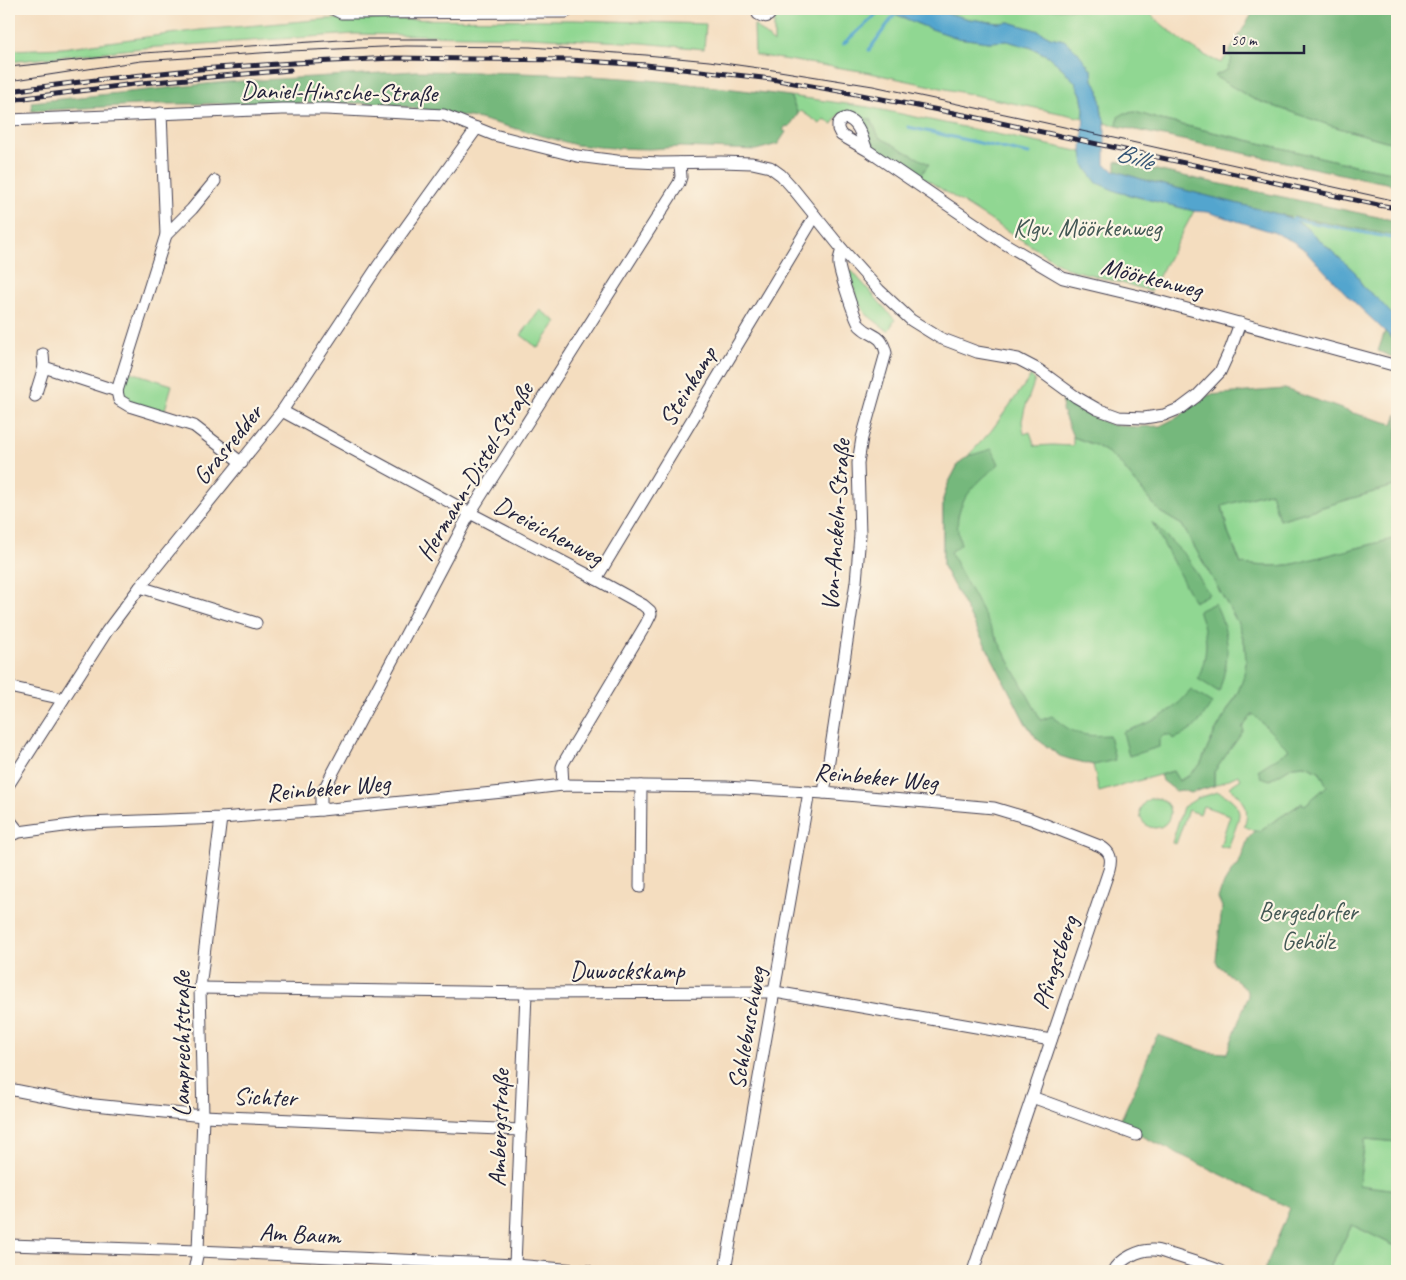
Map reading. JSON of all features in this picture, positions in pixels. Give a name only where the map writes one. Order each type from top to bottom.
[{"type":"street","points":[[333,9],[341,13],[566,12],[570,9]]},
{"type":"street","points":[[757,9],[758,14],[767,18],[770,16],[772,9]]},
{"type":"street","name":"Daniel-Hinsche-Straße","points":[[9,120],[161,113],[326,109],[444,116],[494,134],[577,156],[617,161],[752,163],[770,167],[781,175],[842,249],[879,290],[911,320],[940,338],[977,352],[1018,359],[1039,370],[1076,397],[1097,409],[1119,417],[1144,418],[1164,415],[1181,408],[1197,396],[1220,372],[1240,323]]},
{"type":"street","points":[[161,113],[166,235],[116,391],[119,400],[129,406],[194,426],[242,463]]},
{"type":"street","name":"Möörkenweg","points":[[867,150],[854,122],[846,118],[841,120],[838,124],[841,135],[867,150],[1002,242],[1062,278],[1143,297],[1397,366]]},
{"type":"street","name":"Grasredder","points":[[9,784],[107,630],[282,411],[378,266],[477,128]]},
{"type":"street","name":"Hermann-Distel-Straße","points":[[321,810],[321,794],[470,513],[679,183],[681,177],[680,163]]},
{"type":"street","points":[[166,235],[192,209],[215,181]]},
{"type":"street","name":"Steinkamp","points":[[596,580],[815,216]]},
{"type":"street","name":"Von-Anckeln-Straße","points":[[824,793],[856,582],[860,535],[858,462],[862,438],[886,353],[884,344],[877,336],[861,327],[855,318],[838,263],[842,249]]},
{"type":"street","points":[[35,396],[44,367],[43,354]]},
{"type":"street","points":[[44,367],[116,391]]},
{"type":"street","name":"Dreieichenweg","points":[[282,411],[648,609],[651,614],[646,624],[564,762],[562,767],[562,785]]},
{"type":"street","points":[[140,587],[256,623]]},
{"type":"street","points":[[9,688],[63,699]]},
{"type":"street","name":"Reinbeker Weg","points":[[9,819],[14,834],[86,823],[221,818],[321,810],[562,785],[726,787],[824,793],[994,808],[1031,819],[1100,846]]},
{"type":"street","points":[[640,786],[640,887]]},
{"type":"street","name":"Schlebuschweg","points":[[726,1271],[809,792]]},
{"type":"street","name":"Lamprechtstraße","points":[[194,1271],[198,1251],[203,1116],[200,988],[221,818]]},
{"type":"street","name":"Pfingstberg","points":[[973,1271],[1111,862],[1109,853],[1100,846]]},
{"type":"street","name":"Duwockskamp","points":[[200,988],[526,993],[775,992],[1051,1040]]},
{"type":"street","name":"Ambergstraße","points":[[515,1265],[526,993]]},
{"type":"street","name":"Sichter","points":[[9,1089],[85,1104],[203,1116],[521,1130]]},
{"type":"street","points":[[1032,1097],[1136,1135]]},
{"type":"street","name":"Am Baum","points":[[9,1245],[515,1265],[588,1271]]},
{"type":"street","points":[[1114,1271],[1124,1260],[1142,1252],[1154,1250],[1204,1264],[1221,1271]]},
{"type":"green space","points":[[778,9],[883,9],[958,38],[989,42],[1007,41],[1032,48],[1048,56],[1075,82],[1081,94],[1084,109],[1083,118],[861,71],[755,55],[754,25],[774,43],[774,21]]},
{"type":"green space","points":[[932,9],[1145,9],[1180,39],[1210,58],[1221,63],[1228,54],[1233,59],[1227,70],[1215,76],[1253,99],[1332,126],[1397,144],[1397,173],[1354,165],[1161,120],[1135,112],[1119,117],[1117,126],[1105,123],[1099,90],[1093,80],[1092,71],[1064,40],[1050,37],[1039,31],[1009,22],[999,23],[969,19]]},
{"type":"green space","points":[[1255,9],[1397,9],[1397,144],[1332,126],[1253,99],[1214,76],[1227,70],[1232,59],[1228,54]]},
{"type":"green space","points":[[327,19],[575,20],[706,24],[704,49],[642,43],[530,37],[355,34],[143,48],[9,62],[9,50],[62,48],[200,30]]},
{"type":"green space","points":[[416,71],[571,75],[706,86],[790,96],[798,114],[789,127],[786,126],[783,130],[786,132],[778,144],[756,150],[680,147],[649,149],[576,145],[476,118],[381,103],[156,104],[32,111],[31,102],[226,82]]},
{"type":"green space","name":"Klgv. Möörkenweg","points":[[790,96],[868,107],[1082,152],[1084,164],[1118,192],[1194,211],[1151,291],[1066,268],[870,144],[871,120],[844,113],[838,116],[833,124],[824,119],[820,124],[801,111],[798,114]]},
{"type":"green space","points":[[1135,112],[1161,120],[1354,165],[1397,173],[1397,185],[1117,126],[1118,117],[1125,113]]},
{"type":"green space","points":[[858,118],[871,119],[879,137],[929,164],[920,176],[870,144]]},
{"type":"green space","points":[[1116,161],[1397,221],[1397,236],[1278,214],[1141,179],[1116,171]]},
{"type":"green space","points":[[1278,214],[1397,236],[1397,321],[1363,287],[1355,272],[1303,225]]},
{"type":"green space","points":[[852,271],[895,320],[888,331],[866,314],[858,302],[849,273]]},
{"type":"green space","points":[[540,310],[557,322],[538,348],[521,335]]},
{"type":"green space","points":[[1385,331],[1397,343],[1397,359],[1378,351]]},
{"type":"green space","points":[[128,371],[172,385],[164,413],[135,404],[125,398],[123,389]]},
{"type":"green space","points":[[1031,376],[1035,380],[1022,421],[1024,434],[1030,432],[1035,446],[1073,446],[1073,437],[1095,445],[1118,461],[1160,512],[1182,525],[1239,625],[1245,645],[1246,663],[1244,679],[1214,734],[1200,765],[1188,776],[1178,781],[1173,771],[1099,792],[1093,765],[1060,756],[1037,739],[1025,722],[943,566],[943,499],[948,484],[959,463],[991,431]]},
{"type":"green space","name":"Bergedorfer Gehölz","points":[[1285,389],[1353,413],[1393,424],[1397,414],[1397,485],[1279,520],[1271,492],[1222,506],[1228,533],[1241,564],[1265,566],[1290,565],[1397,538],[1397,1142],[1365,1139],[1359,1185],[1397,1190],[1397,1247],[1352,1225],[1328,1271],[1264,1271],[1290,1208],[1142,1136],[1117,1128],[1158,1035],[1208,1052],[1227,1053],[1248,996],[1246,989],[1218,965],[1216,960],[1222,907],[1218,898],[1222,887],[1233,869],[1238,866],[1248,839],[1255,831],[1259,831],[1302,803],[1305,805],[1327,786],[1319,771],[1305,765],[1293,766],[1270,780],[1261,777],[1258,770],[1289,750],[1253,714],[1214,772],[1214,786],[1190,793],[1182,790],[1176,791],[1162,780],[1160,775],[1173,771],[1179,781],[1200,765],[1243,679],[1246,663],[1245,645],[1239,625],[1182,525],[1160,512],[1118,461],[1107,452],[1095,445],[1073,437],[1062,410],[1063,400],[1086,414],[1112,425],[1160,426],[1178,417],[1209,395]]},
{"type":"green space","points":[[992,449],[999,464],[980,480],[965,498],[960,508],[958,519],[961,544],[950,552],[1041,720],[1052,716],[1066,727],[1084,735],[1109,735],[1115,760],[1094,765],[1069,759],[1060,756],[1037,739],[1025,722],[943,566],[943,499],[948,484],[959,463],[968,456]]},
{"type":"green space","points":[[1397,485],[1397,538],[1290,565],[1265,566],[1241,564],[1228,533],[1222,505],[1272,492],[1279,520]]},
{"type":"green space","points":[[1152,522],[1186,556],[1209,594],[1194,602]]},
{"type":"green space","points":[[1215,603],[1224,626],[1227,647],[1227,657],[1219,692],[1198,679],[1204,661],[1206,645],[1202,620],[1198,611]]},
{"type":"green space","points":[[1191,690],[1212,703],[1196,725],[1187,733],[1173,739],[1170,735],[1164,735],[1159,740],[1159,747],[1129,756],[1123,732],[1160,717],[1176,706]]},
{"type":"green space","points":[[1253,714],[1290,751],[1258,770],[1270,780],[1293,766],[1305,765],[1319,771],[1328,786],[1305,805],[1302,803],[1259,831],[1244,826],[1247,814],[1246,808],[1238,795],[1229,787],[1241,779],[1238,775],[1214,786],[1214,772],[1243,731],[1241,729]]},
{"type":"green space","points":[[1218,792],[1232,800],[1237,806],[1239,814],[1228,848],[1220,846],[1230,815],[1203,806],[1200,814],[1188,810],[1176,844],[1172,843],[1183,807],[1198,798]]},
{"type":"green space","points":[[1155,798],[1165,803],[1170,813],[1165,823],[1155,828],[1145,823],[1140,813],[1145,803]]},
{"type":"green space","points":[[1365,1139],[1397,1142],[1397,1208],[1358,1193]]},
{"type":"green space","points":[[1352,1225],[1397,1247],[1397,1271],[1328,1271]]},
{"type":"water","points":[[883,9],[932,9],[969,19],[999,23],[1009,22],[1039,31],[1050,37],[1064,40],[1077,51],[1092,71],[1093,80],[1099,90],[1105,123],[1105,165],[1116,171],[1141,179],[1278,214],[1303,225],[1355,272],[1363,287],[1378,299],[1397,320],[1397,343],[1351,299],[1305,250],[1292,241],[1273,232],[1208,212],[1194,211],[1118,192],[1097,183],[1084,164],[1082,152],[1084,109],[1081,94],[1075,82],[1048,56],[1032,48],[1007,41],[989,42],[958,38]]},
{"type":"waterway","points":[[843,44],[883,9]]},
{"type":"waterway","points":[[869,50],[895,14]]},
{"type":"waterway","points":[[908,127],[1029,154]]},
{"type":"waterway","points":[[1292,222],[1293,219],[1397,239]]},
{"type":"tram line","points":[[9,67],[144,53],[356,39],[438,39]]},
{"type":"tram line","points":[[9,81],[141,61],[290,51],[406,46],[530,47],[646,55],[709,61],[873,86],[1397,201]]},
{"type":"railway","points":[[9,91],[200,69],[393,58],[570,60],[646,65],[772,79],[856,94],[964,115],[1397,208]]},
{"type":"railway","points":[[9,100],[142,83],[290,70]]},
{"type":"water label","name":"Bille","points":[[1135,156]]}]
